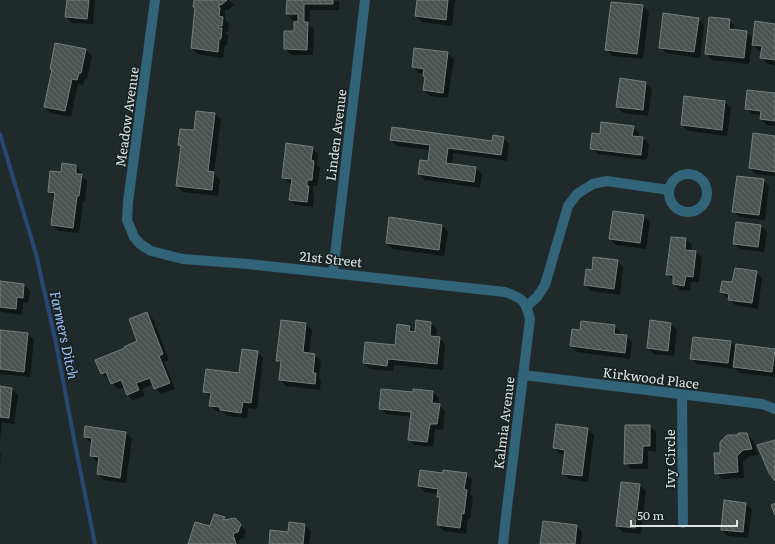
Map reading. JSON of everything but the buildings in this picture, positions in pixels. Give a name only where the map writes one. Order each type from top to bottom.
[{"type":"street","name":"Meadow Avenue","points":[[134,237],[127,220],[128,202],[155,0]]},
{"type":"street","name":"Linden Avenue","points":[[333,272],[365,0]]},
{"type":"street","points":[[527,306],[537,297],[545,285],[568,206],[577,194],[592,184],[607,181],[669,190]]},
{"type":"street","name":"21st Street","points":[[134,237],[140,244],[151,251],[183,259],[333,272],[505,292],[519,297],[527,306]]},
{"type":"street","name":"Kalmia Avenue","points":[[503,544],[530,319],[527,306]]},
{"type":"street","name":"Kirkwood Place","points":[[523,375],[762,404],[775,409]]},
{"type":"street","name":"Ivy Circle","points":[[682,394],[683,523]]},
{"type":"waterway","name":"Farmers Ditch","points":[[0,134],[36,254],[56,343],[95,544]]}]
